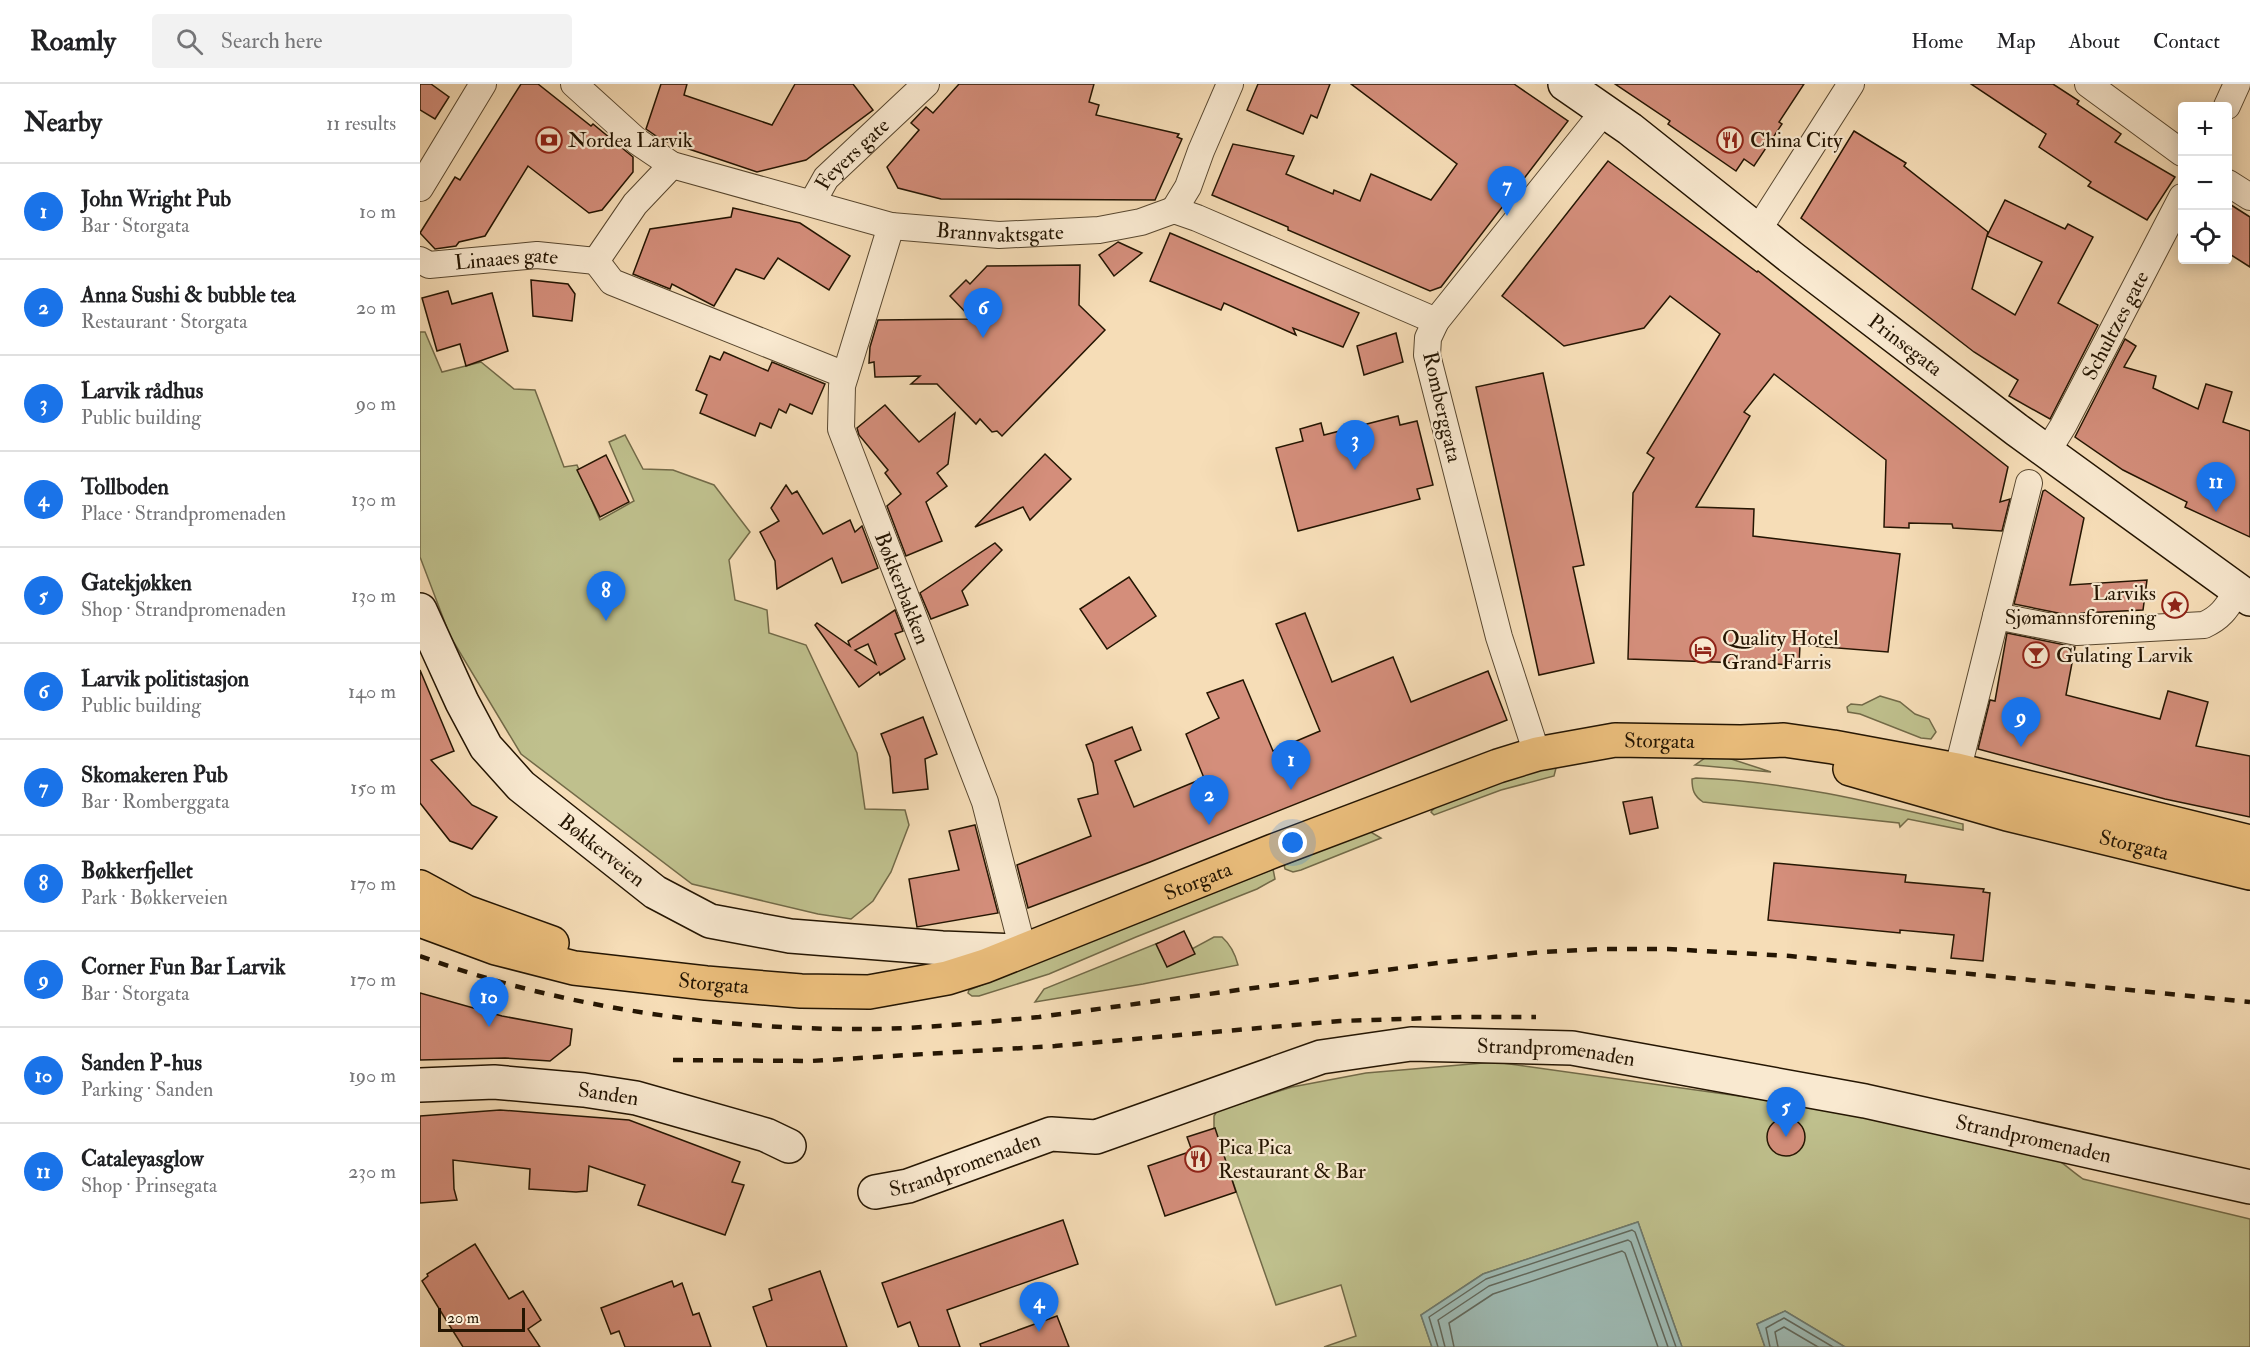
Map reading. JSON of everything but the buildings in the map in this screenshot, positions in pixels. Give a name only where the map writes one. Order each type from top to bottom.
[{"type":"main road","name":"Prinsegata","points":[[1565,84],[1605,110],[1792,258],[2047,452],[2244,594]]},
{"type":"main road","name":"Bøkkerveien","points":[[420,610],[462,702],[486,747],[521,786],[655,892],[710,921],[790,936],[942,948],[1021,951]]},
{"type":"main road","name":"Storgata","points":[[420,920],[507,951],[574,968],[801,991],[869,992],[956,975],[985,966],[1398,803],[1538,754],[1615,740],[1741,742],[1784,740],[1833,747],[1954,783],[2250,842]]},
{"type":"main road","name":"Storgata","points":[[1954,783],[2057,827],[2250,873]]},
{"type":"main road","name":"Storgata","points":[[420,887],[466,912],[650,977]]},
{"type":"main road","points":[[884,943],[898,953],[908,968],[912,984]]},
{"type":"main road","name":"Strandpromenaden","points":[[875,1192],[908,1186],[1051,1134],[1096,1137],[1321,1057],[1411,1044],[1572,1048],[1865,1101],[2250,1187]]},
{"type":"main road","name":"Sanden","points":[[420,1084],[494,1082],[584,1090],[636,1098],[766,1135],[789,1146]]},
{"type":"street","points":[[420,188],[483,84]]},
{"type":"street","name":"Brannvaktsgate","points":[[574,84],[638,142],[672,165],[891,226],[999,235],[1099,230],[1141,222],[1174,210]]},
{"type":"street","name":"Feyers gate","points":[[812,203],[826,178],[926,84]]},
{"type":"street","points":[[1230,84],[1200,151],[1188,187],[1174,210],[1436,321]]},
{"type":"street","points":[[1758,230],[1851,84]]},
{"type":"street","points":[[2088,84],[2178,150]]},
{"type":"street","points":[[2229,102],[2238,84]]},
{"type":"street","name":"Romberggata","points":[[1538,754],[1499,637],[1427,355],[1428,338],[1436,321],[1605,110]]},
{"type":"street","points":[[672,165],[634,204],[596,261],[612,282],[846,375]]},
{"type":"street","points":[[2232,186],[2250,197]]},
{"type":"street","name":"Schultzes gate","points":[[2047,452],[2063,426],[2178,205]]},
{"type":"street","name":"Bøkkerbakken","points":[[891,226],[842,386],[841,429],[985,802],[1021,951]]},
{"type":"street","name":"Linaaes gate","points":[[420,260],[429,265],[537,255],[596,261]]},
{"type":"street","points":[[1954,783],[2029,483]]},
{"type":"street","points":[[1996,616],[2077,632],[2204,625],[2217,619],[2244,594]]},
{"type":"green space","points":[[420,332],[425,332],[442,372],[481,362],[514,389],[535,390],[564,467],[577,465],[600,520],[634,501],[609,442],[625,435],[643,469],[673,470],[714,485],[750,532],[729,560],[735,600],[767,610],[769,633],[806,645],[857,753],[865,809],[905,810],[909,825],[891,872],[873,901],[851,919],[818,914],[692,884],[521,754],[450,636],[420,557]]},
{"type":"green space","points":[[1880,696],[1900,702],[1915,714],[1929,719],[1936,732],[1931,739],[1921,738],[1860,714],[1848,712],[1847,707],[1851,704],[1862,705]]},
{"type":"green space","points":[[1722,756],[1771,772],[1695,765],[1705,758]]},
{"type":"green space","points":[[1553,766],[1556,768],[1554,776],[1501,790],[1434,815],[1431,812],[1450,799]]},
{"type":"green space","points":[[1692,779],[1798,788],[1831,794],[1963,824],[1963,830],[1908,819],[1900,827],[1899,823],[1703,802],[1693,790]]},
{"type":"green space","points":[[1369,831],[1381,838],[1301,870],[1293,872],[1285,869],[1284,865]]},
{"type":"green space","points":[[1273,869],[1275,879],[1257,889],[1049,974],[979,996],[972,996],[968,993],[969,990]]},
{"type":"green space","points":[[1214,937],[1222,937],[1228,943],[1238,965],[1035,1002],[1044,989],[1158,943],[1192,949]]},
{"type":"green space","points":[[1495,1062],[1781,1102],[2047,1152],[2083,1179],[2250,1219],[2250,1347],[1845,1347],[1785,1311],[1757,1324],[1765,1347],[1682,1347],[1638,1222],[1483,1274],[1421,1315],[1432,1347],[1324,1347],[1356,1336],[1341,1285],[1276,1305],[1214,1128],[1214,1116],[1217,1111],[1292,1087],[1366,1073]]},
{"type":"water","points":[[1638,1222],[1682,1347],[1432,1347],[1421,1315],[1483,1274]]},
{"type":"water","points":[[1785,1311],[1845,1347],[1765,1347],[1757,1324]]},
{"type":"railway","points":[[420,956],[529,990],[645,1013],[762,1026],[819,1029],[917,1027],[1039,1017],[1445,962],[1542,952],[1604,949],[1668,949],[1790,956],[2250,1002]]},
{"type":"railway","points":[[673,1060],[811,1061],[1055,1046],[1340,1021],[1536,1017]]},
{"type":"place","name":"Nordea Larvik","points":[[549,140]]},
{"type":"place","name":"China City","points":[[1730,140]]},
{"type":"place","name":"Skomakeren Pub","points":[[1507,216]]},
{"type":"place","name":"Larvik politistasjon","points":[[983,338]]},
{"type":"place","name":"Larvik rådhus","points":[[1355,470]]},
{"type":"place","name":"Cataleyasglow","points":[[2216,512]]},
{"type":"place","name":"Larviks Sjømannsforening","points":[[2175,605]]},
{"type":"place","name":"Bøkkerfjellet","points":[[606,621]]},
{"type":"place","name":"Quality Hotel Grand Farris","points":[[1703,650]]},
{"type":"place","name":"Gulating Larvik","points":[[2036,655]]},
{"type":"place","name":"Corner Fun Bar Larvik","points":[[2021,747]]},
{"type":"place","name":"John Wright Pub","points":[[1291,790]]},
{"type":"place","name":"Anna Sushi & bubble tea","points":[[1209,825]]},
{"type":"place","name":"Sanden P-hus","points":[[489,1027]]},
{"type":"place","name":"Gatekjøkken","points":[[1786,1137]]},
{"type":"place","name":"Pica Pica Restaurant & Bar","points":[[1198,1159]]},
{"type":"place","name":"Tollboden","points":[[1039,1332]]}]
